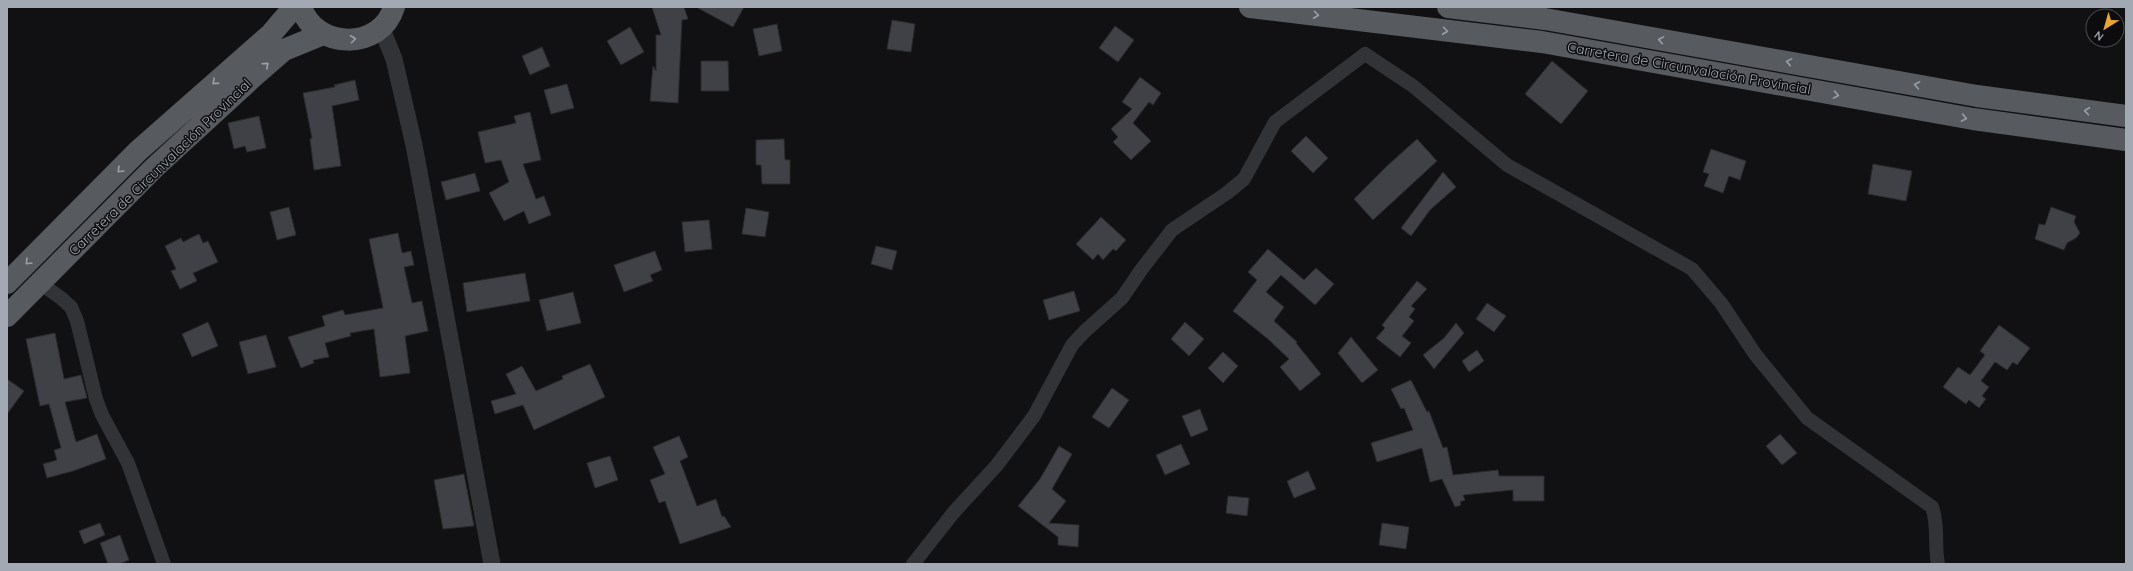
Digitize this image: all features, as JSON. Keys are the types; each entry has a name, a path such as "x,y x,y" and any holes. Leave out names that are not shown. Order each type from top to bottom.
{"highway":[{"name":"Carretera de Circunvalación Provincial","path":"7,283 138,151 271,34 294,7"},
{"path":"301,7 308,20 323,34 333,38 353,40 368,36 381,27 394,7"},
{"name":"Carretera de Circunvalación Provincial","path":"1250,7 1542,42 1973,119 2126,140"},
{"name":"Carretera de Circunvalación Provincial","path":"1448,7 1545,19 1977,96 2126,116"},
{"name":"Carretera de Circunvalación Provincial","path":"7,316 154,168 284,50 323,34"}],"street":[{"path":"381,27 394,59 412,138 492,564"},
{"path":"913,564 954,512 997,465 1034,416 1072,345 1084,332 1122,298 1140,270 1172,230 1227,193 1244,179 1274,122 1365,54 1413,86 1507,165 1630,232 1692,269 1721,303 1754,354 1807,418 1932,507 1937,520 1935,547 1938,564"},
{"path":"40,283 71,307 77,321 96,399 102,416 128,463 164,564"}],"building":[{"path":"652,7 684,7 688,19 682,20 678,103 650,101 653,66 656,71 656,35 661,35"},
{"path":"696,7 744,7 733,27"},
{"path":"892,20 915,24 911,52 887,49"},
{"path":"777,24 782,51 759,56 753,29"},
{"path":"1115,26 1134,40 1118,62 1099,48"},
{"path":"630,27 644,52 621,65 607,41"},
{"path":"542,47 550,66 530,75 522,56"},
{"path":"701,61 728,61 729,91 701,91"},
{"path":"1552,61 1588,91 1561,124 1525,94"},
{"path":"1140,77 1161,93 1153,105 1149,102 1133,123 1151,141 1131,160 1113,142 1118,137 1111,129 1132,109 1122,102"},
{"path":"355,80 359,100 332,106 341,166 314,170 310,139 312,138 303,93 335,87 334,85"},
{"path":"567,84 574,108 551,114 544,90"},
{"path":"530,112 541,160 523,164 536,199 544,196 551,215 529,224 524,211 504,221 489,193 509,182 501,160 485,163 478,132 516,123 514,116"},
{"path":"259,116 266,148 247,152 245,146 234,149 228,123"},
{"path":"1306,136 1328,158 1313,173 1291,151"},
{"path":"784,139 785,160 790,160 790,184 762,184 761,165 756,165 756,140"},
{"path":"1417,139 1437,161 1373,220 1354,199"},
{"path":"1711,149 1746,161 1740,180 1729,176 1723,193 1704,186 1709,174 1703,172"},
{"path":"1873,164 1912,171 1906,201 1868,194"},
{"path":"1443,172 1456,187 1430,210 1411,236 1401,228"},
{"path":"475,173 480,191 446,200 441,182"},
{"path":"289,207 296,235 277,240 270,212"},
{"path":"2051,207 2076,216 2074,222 2080,233 2076,238 2067,243 2064,250 2035,239 2039,224 2045,225"},
{"path":"746,208 769,212 765,237 742,234"},
{"path":"1101,217 1126,240 1116,251 1113,249 1103,260 1098,254 1093,260 1076,244"},
{"path":"709,220 712,249 685,252 682,222"},
{"path":"398,233 402,253 411,251 414,265 404,267 412,303 422,301 428,331 405,336 410,373 380,377 374,329 350,333 351,336 325,343 329,357 313,360 314,363 301,368 288,337 325,326 322,316 343,310 345,315 383,308 369,239"},
{"path":"199,234 203,243 208,241 218,262 193,273 197,281 180,289 171,271 176,269 165,246 181,238 183,242"},
{"path":"876,246 897,251 892,270 871,264"},
{"path":"1268,249 1304,280 1316,268 1334,284 1315,305 1281,275 1266,292 1284,307 1274,321 1297,342 1296,343 1321,374 1300,391 1280,367 1289,359 1268,339 1233,311 1257,280 1248,272"},
{"path":"655,251 662,270 650,275 653,281 624,292 614,265"},
{"path":"525,273 530,301 467,312 463,283"},
{"path":"1417,281 1427,289 1411,306 1415,309 1409,317 1414,321 1402,336 1411,343 1400,357 1376,338 1385,328 1382,325"},
{"path":"1074,291 1080,311 1049,320 1043,300"},
{"path":"573,292 581,323 547,331 539,300"},
{"path":"1487,303 1506,316 1494,332 1476,319"},
{"path":"208,322 218,346 192,357 182,334"},
{"path":"1185,322 1204,339 1189,356 1171,339"},
{"path":"1456,323 1464,333 1434,369 1423,355 1444,338"},
{"path":"1999,325 2030,348 2017,365 2013,362 2007,370 1995,362 1981,381 1989,387 1982,396 1986,399 1979,408 1969,400 1966,404 1943,387 1958,367 1970,375 1985,355 1980,351"},
{"path":"55,333 64,379 81,375 87,398 65,402 76,442 97,434 106,459 73,471 47,478 43,464 57,460 54,450 61,448 49,404 40,406 26,339"},
{"path":"266,335 276,367 248,374 239,342"},
{"path":"1351,337 1378,370 1362,383 1338,353"},
{"path":"1477,350 1484,361 1469,372 1462,361"},
{"path":"1223,352 1238,366 1223,383 1208,368"},
{"path":"590,364 605,397 534,430 523,405 495,414 491,401 516,394 506,374 522,366 536,391 563,379 562,376"},
{"path":"7,379 24,391 7,414"},
{"path":"1411,380 1427,412 1429,411 1443,448 1447,447 1453,475 1498,470 1499,476 1544,476 1544,501 1513,501 1513,490 1463,495 1465,500 1460,502 1461,505 1455,507 1442,479 1430,482 1422,448 1377,462 1371,443 1413,430 1404,408 1401,409 1391,389"},
{"path":"1112,388 1129,400 1109,428 1092,417"},
{"path":"1200,409 1208,430 1191,437 1182,416"},
{"path":"1780,434 1797,453 1782,465 1766,446"},
{"path":"679,436 688,457 680,461 697,506 716,499 722,517 724,516 731,527 680,544 665,501 659,503 650,480 665,474 653,447"},
{"path":"1181,444 1190,464 1165,475 1156,455"},
{"path":"1059,446 1072,454 1052,489 1066,501 1049,523 1079,525 1078,547 1058,545 1058,537 1018,506 1040,479"},
{"path":"610,456 618,480 595,488 587,463"},
{"path":"1308,471 1316,489 1294,498 1287,481"},
{"path":"464,474 474,526 443,529 434,480"},
{"path":"1228,496 1249,498 1247,516 1226,513"},
{"path":"100,523 105,535 84,544 79,531"},
{"path":"1382,523 1409,527 1406,549 1379,545"},
{"path":"120,535 129,560 119,564 108,564 100,543"}]}
